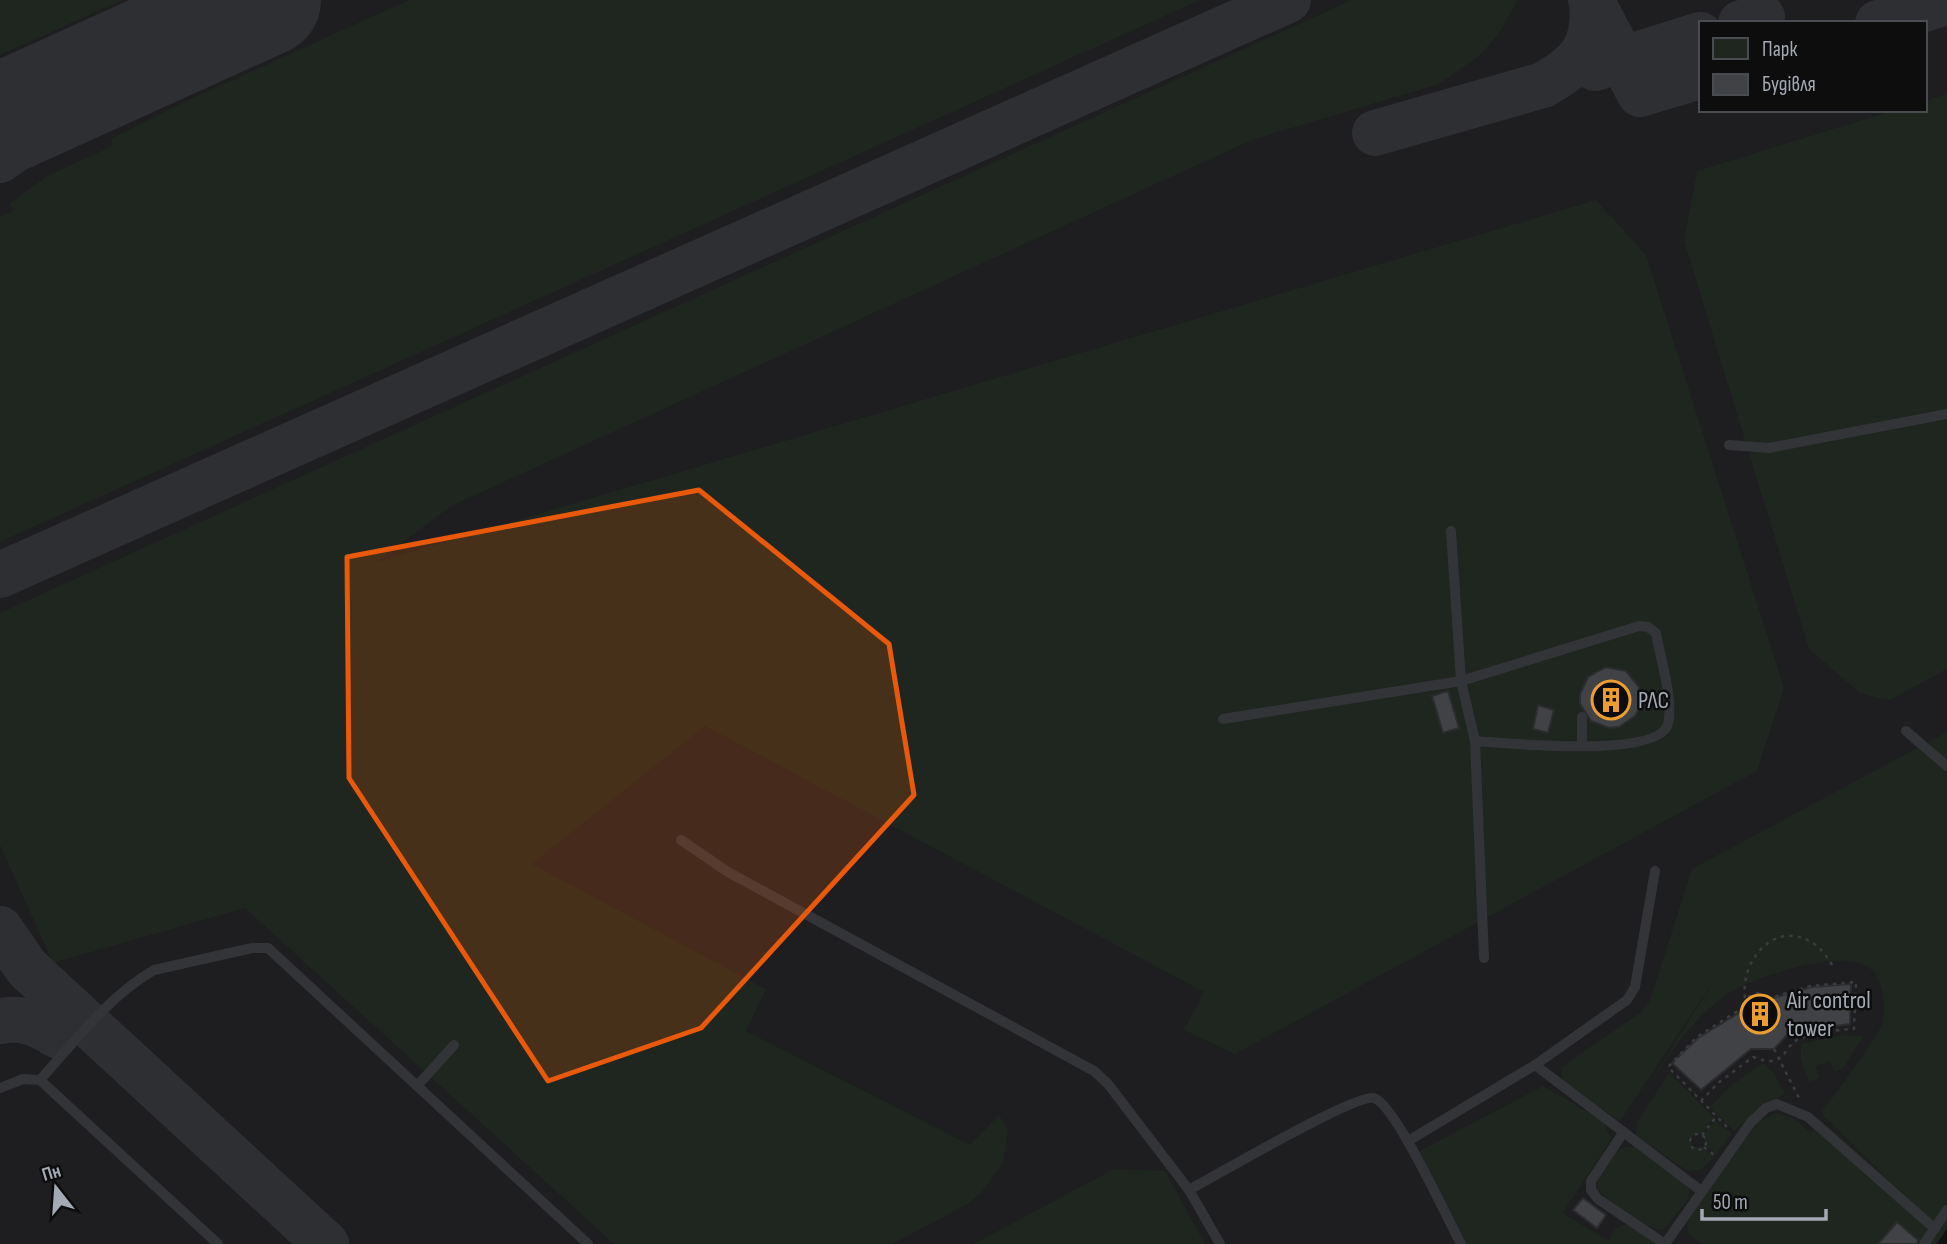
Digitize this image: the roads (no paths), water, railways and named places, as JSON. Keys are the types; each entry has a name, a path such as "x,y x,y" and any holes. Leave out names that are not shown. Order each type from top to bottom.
{"lane":[{"path":"1728,445 1769,448 1947,414"},
{"path":"1451,531 1461,681 1475,741 1484,958"},
{"path":"1223,719 1461,681 1639,626 1648,627 1656,633 1670,712 1667,727 1647,741 1582,746 1475,741"},
{"path":"1582,717 1582,746"},
{"path":"1906,731 1947,766"},
{"path":"681,840 728,873 847,934 1094,1071 1108,1084 1189,1190 1220,1244"},
{"path":"1408,1141 1535,1065 1627,1000 1635,987 1655,870"},
{"path":"40,1080 90,1025 140,978 154,970 252,948 268,948 588,1244"},
{"path":"418,1085 454,1045"},
{"path":"1535,1065 1700,1190"},
{"path":"0,1088 23,1079 40,1080 218,1244"},
{"path":"1189,1190 1363,1098 1373,1098 1382,1102 1408,1141 1461,1244"},
{"path":"1623,1133 1591,1181 1591,1190 1598,1199 1665,1244 1700,1190 1739,1138 1758,1115 1777,1104 1808,1117 1934,1229"},
{"path":"1924,1244 1947,1210"}],"place":[{"name":"РЛС","path":"1611,700"},
{"name":"Air control tower","path":"1760,1014"}]}
